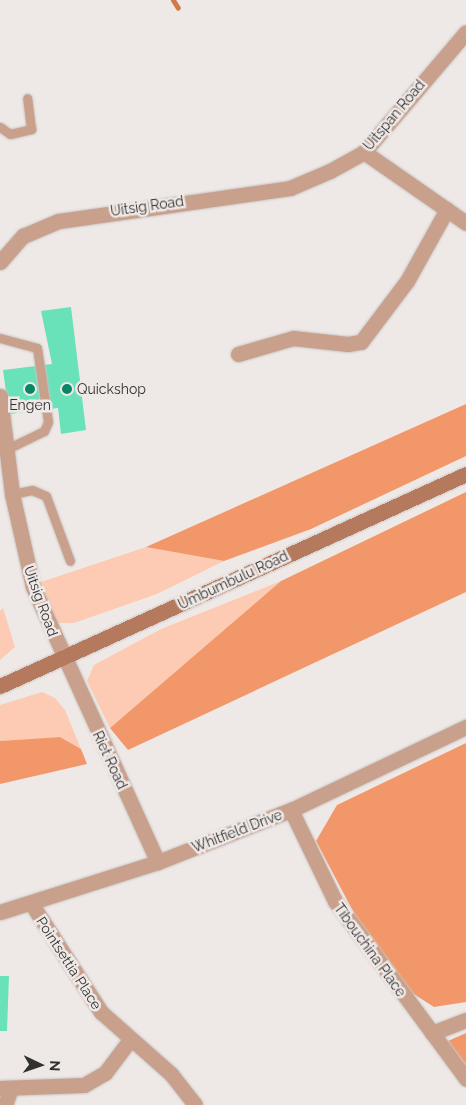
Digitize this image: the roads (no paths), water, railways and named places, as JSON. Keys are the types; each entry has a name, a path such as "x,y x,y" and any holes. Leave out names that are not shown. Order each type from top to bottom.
{"main road":[{"name":"Umbumbulu Road","path":"0,686 466,474"}],"street":[{"name":"Uitspan Road","path":"309,181 364,152 466,32"},
{"path":"364,152 466,223"},
{"name":"Uitsig Road","path":"0,262 23,236 59,221 290,188 309,181"},
{"path":"238,354 293,338 348,344 361,342 407,281 447,209"},
{"name":"Uitsig Road","path":"0,396 12,494 33,587 62,657"},
{"name":"Riet Road","path":"62,657 158,862"},
{"name":"Whitfield Drive","path":"0,912 158,862 291,810 466,727"},
{"name":"Tibouchina Place","path":"291,810 335,901 466,1080"},
{"name":"Pointsettia Place","path":"31,903 78,981 129,1041 171,1074 195,1105"},
{"path":"432,1033 466,1020"},
{"path":"5,1105 5,1088 96,1081 129,1041"}],"lane":[{"path":"0,127 10,134 31,129 27,98"},
{"path":"0,338 37,348 48,422 44,431 7,449"},
{"path":"12,494 32,490 46,496 70,562"}],"waterway":[{"path":"173,0 178,8"}],"place":[{"name":"Engen","path":"30,389"},
{"name":"Quickshop","path":"67,389"}]}
